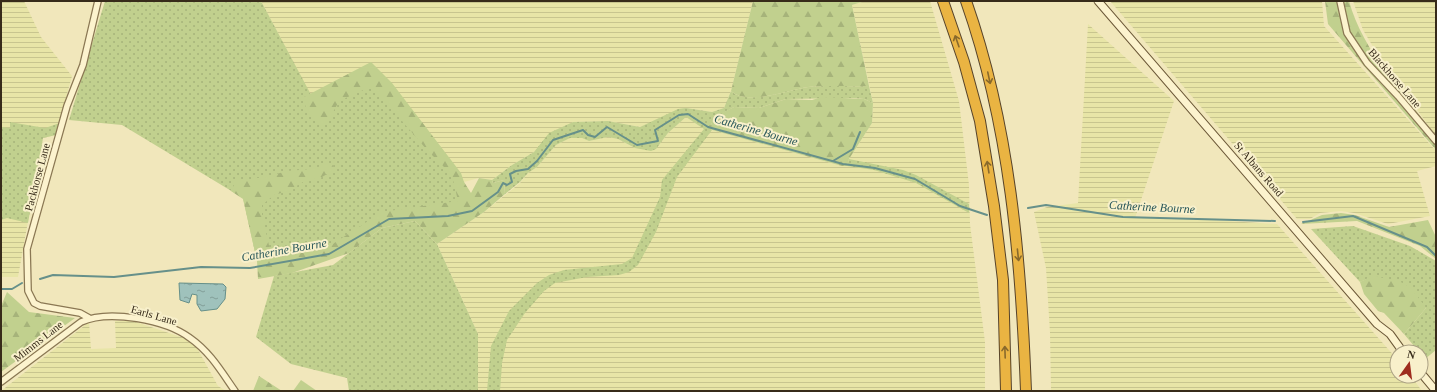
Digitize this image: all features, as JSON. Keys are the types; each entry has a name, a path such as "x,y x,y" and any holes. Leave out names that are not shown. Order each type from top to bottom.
{"highway":[{"path":"943,1 964,62 980,121 994,206 1002,280 1006,391"},
{"path":"966,1 987,68 1001,135 1014,216 1023,328 1026,391"}],"main road":[{"name":"St Albans Road","path":"1098,1 1377,324 1390,334 1397,344"},
{"path":"1429,383 1436,391"}],"street":[{"name":"Packhorse Lane","path":"89,318 80,313 40,306 31,299 28,291 27,249 67,106 83,66 98,1"},
{"name":"Blackhorse Lane","path":"1340,1 1347,33 1367,63 1398,96 1436,141"},
{"name":"Earls Lane","path":"89,318 95,316 126,317 168,328 189,337 218,365 235,391"},
{"name":"Mimms Lane","path":"1,382 72,327 89,318"}],"shaded area":[{"path":"1,1 24,1 41,37 72,76 56,135 43,138 18,277 1,277"},
{"path":"261,1 753,1 731,91 724,108 712,112 686,108 640,127 608,121 573,122 534,152 512,165 492,180 479,178 464,182 316,105"},
{"path":"865,1 930,1 959,101 969,185 970,224 985,342 985,391 478,391 478,334 437,244 484,212 520,183 528,173 537,167 556,145 570,138 582,138 589,141 608,137 618,139 635,148 658,146 668,133 686,117 704,128 842,166 849,159 872,123 873,103 852,5"},
{"path":"1110,1 1322,1 1324,26 1436,151 1436,166 1417,171 1430,216 1388,224 1354,213 1341,211 1320,213 1310,219 1297,219"},
{"path":"1353,1 1436,1 1436,136 1381,60 1363,30"},
{"path":"1088,24 1174,101 1135,218 1180,218 1277,224 1389,350 1389,384 1417,384 1422,391 1051,391 1050,333 1046,268 1034,212 1047,207 1078,203"},
{"path":"115,321 133,321 184,338 197,348 218,386 226,391 1,391 89,322 91,349 116,348"}],"green space":[{"path":"105,1 261,1 316,104 372,72 464,182 469,201 387,215 325,249 257,261 243,198 122,125 69,120"},
{"path":"753,1 865,1 852,5 869,86 808,87 780,94 757,97 738,95 731,91"},
{"path":"1325,1 1349,1 1355,20 1364,38 1386,72 1436,136 1433,140 1436,144 1436,150 1328,24"},
{"path":"371,62 392,83 461,173 464,182 471,193 479,178 492,180 493,183 504,180 505,194 484,212 437,244 415,221 382,228 349,253 292,273 258,279 257,261 243,199 231,191 236,181 266,177 287,171 312,169 327,164 333,165 332,171 322,177 303,182 288,191 274,195 262,205 262,216 272,258 325,249 382,212 458,201 452,175 427,150 372,86 339,101 331,116 322,125 306,109 304,97"},
{"path":"869,86 873,103 864,99 853,98 786,99 759,108 734,107 714,118 711,125 712,130 677,177 656,232 638,265 629,272 619,275 587,277 555,283 544,291 525,313 507,340 502,363 500,391 487,391 491,346 509,311 537,283 549,275 564,270 622,264 632,258 660,197 662,180 704,129 686,117 668,133 656,149 651,151 635,148 618,139 608,137 589,141 582,138 570,138 556,145 537,167 528,173 520,182 505,194 504,180 493,183 492,180 512,165 534,152 549,133 573,122 608,121 640,127 678,109 686,108 712,112 724,108 731,91 738,95 757,97 808,87"},
{"path":"822,97 864,99 873,103 872,123 849,159 847,166 842,166 712,130 711,125 714,117 734,107 759,108 786,99 812,100"},
{"path":"10,122 45,128 60,123 56,135 43,138 28,223 7,218 1,220 1,127 10,128"},
{"path":"849,159 903,170 916,175 969,204 969,213 916,183 874,170 847,166"},
{"path":"1341,213 1355,215 1389,227 1428,220 1436,237 1436,259 1420,246 1357,221 1301,224 1322,215"},
{"path":"415,221 437,244 478,334 478,391 349,391 347,378 291,364 256,337 274,276 333,265 382,228"},
{"path":"1353,226 1410,246 1436,261 1436,350 1429,356 1429,344 1412,344 1404,334 1426,308 1372,277 1360,282 1311,229"},
{"path":"1372,276 1399,281 1414,292 1426,308 1404,334 1384,313 1378,311 1364,294 1360,282"},
{"path":"7,292 29,312 75,318 1,372 1,306"},
{"path":"259,376 282,391 253,391"},
{"path":"301,380 317,391 293,391"}],"water":[{"path":"179,283 223,284 226,287 225,299 217,309 201,311 197,304 197,295 192,294 189,303 180,300"}],"waterway":[{"name":"Catherine Bourne","path":"40,279 53,275 114,277 201,267 250,268 329,254 389,219 448,216 472,211 498,192 503,183 507,185 512,182 510,174 516,171 528,169 537,161 553,140 583,130 588,135 595,137 607,127 637,145 658,141 655,130 679,115 688,114 708,127 843,164 875,168 915,179 960,206 987,215"},
{"path":"833,161 853,149 860,132"},
{"name":"Catherine Bourne","path":"1028,208 1046,205 1123,217 1275,221"},
{"name":"Catherine Bourne","path":"1303,222 1353,216 1427,247 1436,256"},
{"path":"1,289 12,289 22,283"}]}
